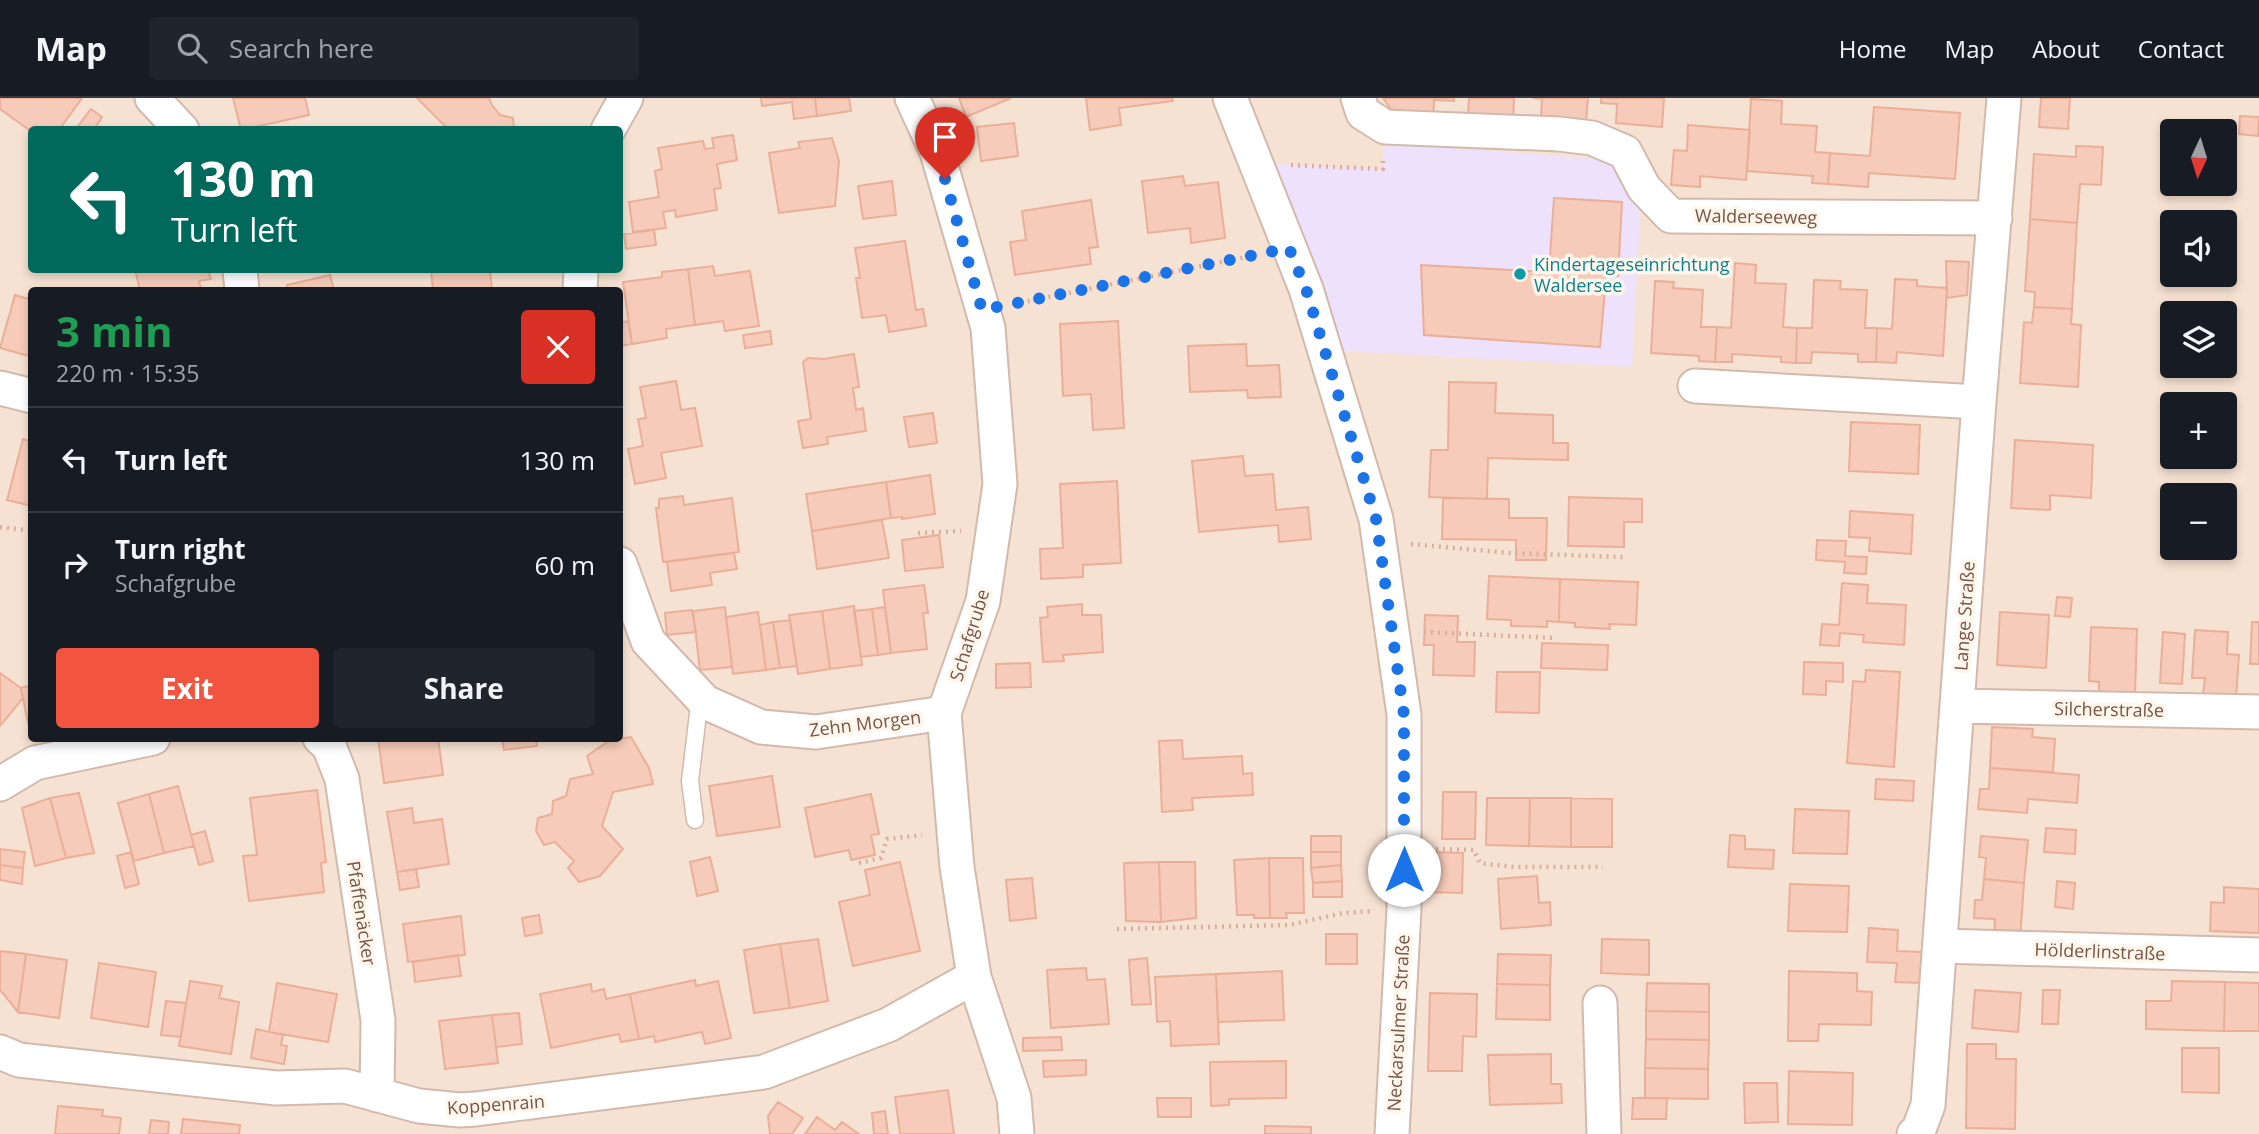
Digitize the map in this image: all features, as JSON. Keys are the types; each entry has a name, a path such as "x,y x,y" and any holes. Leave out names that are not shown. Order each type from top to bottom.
{"street":[{"path":"152,98 178,126"},
{"path":"610,126 626,98"},
{"name":"Schafgrube","path":"912,98 937,152 988,328 1000,484 983,601 944,713 957,867 974,977 1014,1098 1017,1134"},
{"name":"Neckarsulmer Straße","path":"1230,98 1306,289 1376,519 1404,715 1404,909 1392,1134"},
{"path":"1358,98 1363,113 1385,127"},
{"name":"Lange Straße","path":"1918,1133 1928,1105 2004,98"},
{"name":"Walderseeweg","path":"1385,127 1559,134 1592,138 1625,152 1644,188 1671,216 1994,218"},
{"path":"1695,386 1979,402"},
{"path":"0,388 28,395"},
{"name":"Zehn Morgen","path":"623,572 648,641 705,702 761,727 816,732 944,713"},
{"name":"Silcherstraße","path":"1958,706 2259,712"},
{"path":"0,784 35,763 134,742"},
{"name":"Pfaffenäcker","path":"324,742 329,746 342,779 378,1020 377,1095"},
{"name":"Hölderlinstraße","path":"1941,946 2259,955"},
{"name":"Koppenrain","path":"0,1052 32,1062 276,1088 345,1086 377,1095 423,1120 476,1109 764,1072 888,1025 974,977"},
{"path":"1600,1003 1604,1134"}],"lane":[{"path":"695,820 690,781 700,697"}],"path":[{"path":"1255,163 1383,169 1385,127"},
{"path":"982,310 1289,248"},
{"path":"0,527 28,530"},
{"path":"1379,541 1510,553 1624,557"},
{"path":"1392,631 1556,638"},
{"path":"859,863 881,858 887,839 954,832"},
{"path":"1404,851 1474,850 1480,863 1514,867 1603,867"},
{"path":"1117,929 1289,925 1343,912 1404,909"}],"shaded area":[{"path":"0,98 2259,98 2259,1134 0,1134"},
{"path":"1384,143 1628,161 1642,185 1632,367 1323,350 1255,163 1382,169"}],"building":[{"path":"0,98 82,98 62,126 28,126 28,129 0,109"},
{"path":"233,98 305,98 309,115 259,126 240,126"},
{"path":"417,98 489,98 500,115 513,118 514,126 445,126"},
{"path":"761,98 815,98 817,116 794,119 792,102 762,106"},
{"path":"815,98 849,98 851,111 817,116"},
{"path":"959,98 1011,98 966,117"},
{"path":"1086,98 1172,98 1173,101 1119,108 1121,125 1090,130"},
{"path":"1383,98 1454,98 1454,101 1434,100 1433,124 1399,121"},
{"path":"1469,98 1514,98 1513,119 1468,117"},
{"path":"1533,98 1588,98 1586,121 1541,118 1542,99"},
{"path":"1601,98 1664,98 1662,127 1616,123 1617,104 1601,103"},
{"path":"2041,98 2070,98 2068,129 2039,127"},
{"path":"1751,99 1782,101 1781,124 1817,126 1815,152 1830,153 1828,184 1812,183 1813,176 1747,171"},
{"path":"1874,107 1960,113 1955,179 1869,173 1868,187 1828,184 1830,153 1870,156"},
{"path":"91,109 102,117 96,126 78,126"},
{"path":"2240,116 2259,117 2258,136 2239,134"},
{"path":"1014,123 1018,156 981,161 977,127"},
{"path":"1688,125 1750,130 1746,180 1700,176 1700,187 1671,185 1674,150 1687,151"},
{"path":"733,135 737,160 717,164 721,188 714,189 717,210 676,217 675,210 663,212 666,228 633,232 629,202 659,197 655,171 662,169 658,148 703,141 705,149 714,148 712,138"},
{"path":"832,138 839,161 835,206 779,213 769,153 800,148 798,142"},
{"path":"2076,146 2103,147 2101,185 2080,184 2077,223 2030,219 2034,154 2076,157"},
{"path":"1183,176 1185,186 1218,182 1225,238 1191,243 1190,228 1148,233 1142,181"},
{"path":"892,181 896,215 863,219 858,186"},
{"name":"Kindertageseinrichtung Waldersee","path":"1554,198 1622,202 1618,276 1606,278 1600,347 1424,335 1421,265 1549,272"},
{"path":"1091,200 1098,247 1089,248 1091,264 1015,275 1010,242 1026,240 1022,211"},
{"path":"2030,219 2077,223 2072,309 2034,307 2035,292 2025,291"},
{"path":"654,230 656,245 626,249 624,234"},
{"path":"905,241 916,310 923,309 926,326 889,332 886,315 862,318 855,248"},
{"path":"1946,261 1969,262 1967,295 1947,298"},
{"path":"1735,263 1756,265 1755,283 1786,284 1783,327 1797,328 1796,363 1781,362 1781,357 1732,354 1732,362 1715,362 1717,327 1731,328"},
{"path":"713,266 715,276 750,271 759,326 725,331 723,321 695,325 688,269"},
{"path":"688,269 695,325 666,329 667,338 632,344 623,282 662,277 662,272"},
{"path":"136,273 209,273 211,279 199,281 200,287 139,287"},
{"path":"431,273 490,273 492,287 433,287"},
{"path":"330,275 333,287 287,287"},
{"path":"1895,279 1917,280 1917,286 1947,288 1943,356 1897,352 1896,363 1876,362 1877,328 1892,329"},
{"path":"1814,280 1841,281 1840,289 1867,290 1865,328 1877,328 1876,362 1858,362 1858,354 1812,352 1811,363 1796,363 1797,328 1812,328"},
{"path":"1655,281 1674,282 1673,288 1703,290 1701,327 1717,327 1715,362 1699,361 1699,356 1651,353"},
{"path":"15,295 28,299 28,356 0,348"},
{"path":"2034,307 2072,309 2071,324 2081,325 2078,387 2020,383 2024,322 2032,323"},
{"path":"628,321 632,344 623,346 623,322"},
{"path":"1118,321 1124,428 1093,430 1091,394 1063,396 1060,324"},
{"path":"770,331 772,344 745,348 743,335"},
{"path":"1246,344 1247,366 1279,365 1281,397 1248,398 1247,390 1190,392 1188,346"},
{"path":"854,354 859,387 853,388 856,410 863,408 866,431 827,437 828,444 803,448 798,421 811,419 803,362 808,358 824,359"},
{"path":"676,381 681,410 695,408 702,446 661,453 666,478 635,484 628,449 643,446 638,419 646,418 640,387"},
{"path":"1449,382 1496,383 1495,413 1553,415 1553,443 1568,443 1568,460 1488,458 1487,499 1429,497 1431,450 1448,450"},
{"path":"933,413 937,443 909,447 904,417"},
{"path":"1851,422 1920,425 1918,474 1849,471"},
{"path":"23,439 28,441 28,505 7,500"},
{"path":"2015,440 2093,445 2091,498 2050,495 2050,510 2011,508"},
{"path":"1243,456 1245,476 1273,474 1276,510 1308,507 1311,539 1279,542 1278,525 1199,532 1192,461"},
{"path":"930,475 935,514 891,518 886,482"},
{"path":"1117,481 1121,563 1083,565 1083,577 1041,579 1040,549 1063,548 1060,484"},
{"path":"886,482 891,518 812,531 806,494"},
{"path":"683,496 684,505 732,498 739,552 663,562 656,508 659,508 659,499"},
{"path":"1569,497 1642,499 1642,522 1624,522 1624,547 1568,546"},
{"path":"1443,498 1509,499 1509,518 1547,518 1546,560 1516,560 1516,540 1442,539"},
{"path":"1850,511 1913,515 1911,554 1869,551 1870,538 1849,537"},
{"path":"882,520 889,558 817,569 812,531"},
{"path":"939,535 943,567 905,571 902,540"},
{"path":"1817,540 1846,541 1845,556 1867,557 1866,574 1844,573 1845,562 1816,560"},
{"path":"734,553 737,569 710,573 712,585 671,591 667,562"},
{"path":"1489,576 1560,579 1559,622 1547,621 1547,627 1511,626 1511,620 1487,619"},
{"path":"1560,579 1638,582 1636,625 1609,624 1610,629 1575,627 1575,623 1559,622"},
{"path":"1842,583 1868,585 1867,603 1906,605 1904,645 1863,642 1864,635 1840,633 1839,646 1820,645 1822,624 1839,625"},
{"path":"924,585 928,613 923,613 927,649 891,653 883,590"},
{"path":"2057,597 2072,598 2070,617 2055,616"},
{"path":"1082,604 1082,615 1101,615 1103,652 1063,655 1064,661 1043,662 1040,618 1048,617 1047,607"},
{"path":"854,606 862,665 830,669 822,611"},
{"path":"725,607 732,667 700,670 693,611"},
{"path":"885,607 891,653 878,655 872,609"},
{"path":"872,609 878,655 861,657 854,611"},
{"path":"692,610 696,632 667,635 665,613"},
{"path":"822,611 830,669 798,674 789,615"},
{"path":"758,612 766,670 733,674 726,617"},
{"path":"2000,612 2049,615 2046,668 1997,665"},
{"path":"1425,615 1458,616 1457,642 1475,642 1474,676 1433,675 1434,645 1424,645"},
{"path":"790,620 797,666 780,668 773,622"},
{"path":"773,622 780,668 766,670 760,625"},
{"path":"2252,622 2259,622 2259,664 2250,664"},
{"path":"2091,627 2137,629 2135,694 2099,692 2099,682 2089,681"},
{"path":"2195,630 2228,632 2227,654 2239,655 2236,697 2203,694 2205,678 2192,678"},
{"path":"2163,632 2185,634 2182,684 2160,683"},
{"path":"1542,643 1608,645 1607,670 1541,668"},
{"path":"1804,662 1843,663 1843,682 1826,681 1826,695 1803,694"},
{"path":"1030,663 1031,687 996,688 996,664"},
{"path":"1866,670 1900,672 1894,767 1847,763 1853,681 1865,682"},
{"path":"1497,672 1540,672 1539,713 1496,712"},
{"path":"0,673 21,688 23,698 0,726"},
{"path":"28,686 28,723 21,688"},
{"path":"1992,727 2033,729 2032,737 2055,739 2053,772 1990,768"},
{"path":"631,737 649,768 653,784 613,792 602,826 623,849 600,876 579,882 568,868 574,861 555,842 544,845 536,831 538,818 552,814 553,801 566,796 570,779 593,774 587,756 607,742 623,742 623,738"},
{"path":"1182,740 1183,759 1242,756 1243,774 1252,773 1253,795 1192,798 1193,810 1162,812 1159,741"},
{"path":"379,742 439,742 443,775 384,783"},
{"path":"503,742 536,742 537,746 504,750"},
{"path":"1990,768 2079,775 2077,803 2028,799 2027,813 1978,809 1980,789 1989,789"},
{"path":"772,776 780,827 717,836 709,786"},
{"path":"1876,779 1914,781 1913,801 1875,799"},
{"path":"178,786 194,846 164,853 149,794"},
{"path":"317,790 326,862 321,863 324,892 249,901 243,856 257,855 250,798"},
{"path":"1443,792 1476,792 1475,839 1442,839"},
{"path":"79,793 94,853 66,858 50,798"},
{"path":"149,794 164,853 134,861 118,803"},
{"path":"871,794 879,834 871,835 875,855 851,860 849,850 815,857 805,808"},
{"path":"50,798 66,858 35,866 22,808"},
{"path":"1487,798 1530,798 1529,846 1486,845"},
{"path":"1530,798 1571,798 1571,847 1529,846"},
{"path":"1571,798 1612,799 1612,847 1571,847"},
{"path":"412,808 414,823 442,819 449,864 397,872 387,812"},
{"path":"1795,809 1849,811 1847,854 1793,853"},
{"path":"2046,828 2076,830 2075,854 2044,852"},
{"path":"205,831 213,861 199,865 191,835"},
{"path":"1730,835 1745,836 1745,849 1774,850 1773,869 1728,867"},
{"path":"1311,836 1341,836 1341,852 1311,852"},
{"path":"1981,836 2028,840 2024,883 1984,879 1986,858 1979,857"},
{"path":"0,849 25,852 23,868 0,865"},
{"path":"131,852 139,884 125,888 117,856"},
{"path":"1311,852 1341,852 1341,865 1311,868"},
{"path":"1429,852 1463,853 1462,893 1429,892"},
{"path":"710,857 718,891 697,896 690,862"},
{"path":"1269,858 1270,918 1237,915 1234,860"},
{"path":"1269,858 1303,858 1304,913 1286,913 1287,918 1270,918"},
{"path":"900,862 920,951 853,966 839,902 870,895 865,870"},
{"path":"1159,862 1161,922 1126,921 1124,863"},
{"path":"1159,862 1195,862 1196,918 1161,922"},
{"path":"0,865 23,868 22,884 0,880"},
{"path":"1341,865 1342,881 1313,883 1311,868"},
{"path":"416,869 419,887 400,890 397,872"},
{"path":"1537,876 1539,903 1550,902 1551,925 1501,929 1498,879"},
{"path":"1032,878 1036,918 1010,921 1006,880"},
{"path":"1984,879 2024,883 2020,939 1994,937 1995,919 1974,918 1975,900 1982,900"},
{"path":"1342,881 1342,897 1313,897 1313,883"},
{"path":"2057,881 2075,883 2073,909 2055,907"},
{"path":"1790,884 1849,886 1847,932 1788,931"},
{"path":"2224,887 2259,889 2259,933 2210,931 2211,902 2224,903"},
{"path":"539,915 542,933 525,936 522,918"},
{"path":"461,916 465,955 408,962 403,924"},
{"path":"1869,928 1898,930 1897,951 1922,952 1921,983 1895,982 1897,963 1867,962"},
{"path":"1326,934 1357,934 1357,964 1326,964"},
{"path":"818,939 828,1001 790,1008 780,944"},
{"path":"1602,939 1649,940 1649,975 1601,973"},
{"path":"780,944 790,1008 754,1013 744,950"},
{"path":"0,951 26,954 18,1012 0,990"},
{"path":"26,954 67,960 59,1018 18,1012"},
{"path":"1498,954 1551,955 1550,985 1497,984"},
{"path":"458,955 461,976 415,982 413,962"},
{"path":"1147,958 1151,1004 1132,1005 1129,960"},
{"path":"99,963 156,972 148,1027 91,1018"},
{"path":"1086,968 1087,980 1105,979 1109,1024 1051,1028 1047,970"},
{"path":"1282,971 1284,1020 1218,1022 1216,974"},
{"path":"1789,971 1857,973 1857,991 1872,992 1871,1025 1819,1024 1818,1041 1788,1041"},
{"path":"1216,974 1219,1044 1171,1046 1170,1021 1157,1022 1155,977"},
{"path":"695,980 696,986 718,981 731,1038 705,1044 702,1032 655,1042 654,1036 639,1039 630,994"},
{"path":"190,981 222,986 219,998 239,1002 231,1054 179,1046"},
{"path":"2172,981 2225,982 2224,1031 2146,1029 2146,1001 2171,1001"},
{"path":"2225,982 2259,983 2259,1031 2224,1031"},
{"path":"277,983 337,994 328,1042 269,1032"},
{"path":"1647,983 1709,984 1709,1012 1646,1011"},
{"path":"591,984 592,992 604,989 606,999 630,994 639,1039 621,1042 619,1034 551,1048 540,994"},
{"path":"1497,984 1550,985 1550,1020 1496,1019"},
{"path":"1975,990 2021,993 2018,1032 1972,1028"},
{"path":"2043,990 2060,990 2058,1024 2042,1024"},
{"path":"1430,993 1477,994 1476,1037 1463,1036 1462,1071 1428,1071"},
{"path":"166,1001 186,1003 181,1037 161,1035"},
{"path":"1646,1011 1709,1012 1709,1040 1646,1039"},
{"path":"519,1013 522,1044 496,1047 492,1015"},
{"path":"492,1015 498,1063 445,1069 439,1021"},
{"path":"256,1029 283,1035 281,1045 287,1046 284,1064 251,1058"},
{"path":"1061,1037 1062,1050 1023,1051 1023,1038"},
{"path":"1646,1039 1709,1040 1708,1069 1645,1068"},
{"path":"1967,1044 1996,1044 1996,1059 2016,1059 2015,1129 1966,1128"},
{"path":"2182,1048 2219,1048 2219,1093 2182,1092"},
{"path":"1551,1054 1551,1084 1561,1084 1562,1103 1490,1105 1488,1055"},
{"path":"1086,1060 1086,1075 1044,1077 1043,1061"},
{"path":"1286,1061 1286,1098 1229,1099 1229,1105 1211,1106 1210,1062"},
{"path":"1645,1068 1708,1069 1708,1099 1645,1098"},
{"path":"1789,1071 1853,1073 1852,1125 1788,1124"},
{"path":"1744,1083 1777,1083 1778,1122 1745,1123"},
{"path":"948,1090 954,1134 900,1134 895,1097"},
{"path":"1157,1098 1191,1098 1191,1117 1158,1117"},
{"path":"1633,1098 1667,1098 1666,1119 1632,1119"},
{"path":"778,1102 803,1118 792,1134 770,1134 768,1116"},
{"path":"58,1106 103,1110 102,1116 121,1118 119,1134 55,1134"},
{"path":"885,1111 888,1134 874,1134 872,1113"},
{"path":"817,1117 835,1130 842,1122 859,1134 805,1134"},
{"path":"183,1119 240,1125 239,1134 181,1134"},
{"path":"151,1120 169,1122 168,1134 149,1134"},
{"path":"1265,1126 1311,1127 1311,1134 1265,1134"}],"place":[{"name":"Kindertageseinrichtung Waldersee","path":"1520,274"}],"route":[{"path":"945,179 982,310 1289,248 1306,289 1376,519 1404,715 1404,870"}]}
